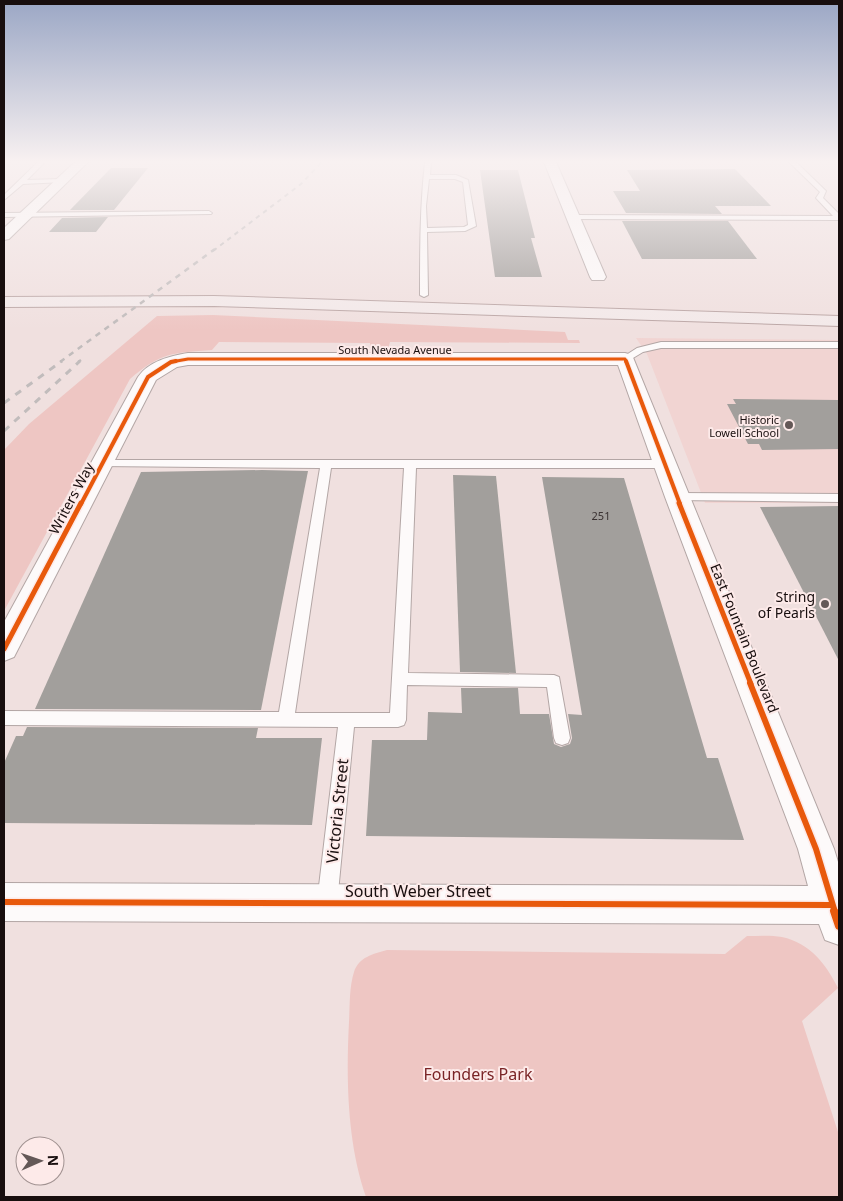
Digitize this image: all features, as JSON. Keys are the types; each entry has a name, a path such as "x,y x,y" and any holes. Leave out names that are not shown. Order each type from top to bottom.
{"main road":[{"path":"4,287 160,286 624,301 771,303"},
{"path":"4,302 214,301 839,321"}],"street":[{"path":"4,236 23,218"},
{"path":"573,218 598,277"},
{"name":"South Nevada Avenue","path":"165,364 188,359 625,359"},
{"name":"East Fountain Boulevard","path":"625,359 677,497 828,849 836,916"},
{"name":"Writers Way","path":"4,649 148,377 165,364"},
{"name":"South Weber Street","path":"4,902 327,903 836,916"}],"lane":[{"path":"423,218 424,295"},
{"path":"423,230 465,229 472,226 471,218"},
{"path":"625,359 640,350 661,345 839,346"},
{"path":"102,464 665,464"},
{"path":"286,719 326,464"},
{"path":"4,718 398,720 410,464"},
{"path":"677,497 839,498"},
{"path":"400,678 554,681 562,738"},
{"name":"Victoria Street","path":"327,903 347,719"}],"shaded area":[{"path":"636,338 839,340 839,503 705,503 647,354"}],"green space":[{"path":"213,315 565,332 568,340 579,340 580,343 390,342 388,349 371,350 370,343 219,342 212,350 177,353 159,359 130,379 4,611 4,450 29,424 157,316"},
{"name":"Founders Park","path":"747,936 782,937 801,944 809,949 822,963 838,988 802,1021 839,1135 839,1197 366,1197 351,1133 348,1088 351,984 356,967 363,960 387,950 725,954"}],"building":[{"path":"62,218 107,218 96,232 49,232"},
{"path":"487,218 530,218 535,238 531,238 542,277 495,277"},
{"path":"622,221 728,221 757,259 642,259"},
{"name":"Historic Lowell School","path":"733,399 839,400 839,449 762,450 759,444 748,444 727,404 736,404"},
{"path":"308,471 261,710 35,709 141,472"},
{"path":"453,475 496,476 516,673 460,672"},
{"path":"542,477 624,478 707,758 718,758 744,840 366,836 372,740 427,740 428,712 462,713 461,688 518,688 520,714 549,714 554,744 561,747 570,744 572,738 568,714 582,715"},
{"name":"String of Pearls","path":"839,506 839,661 760,507"},
{"path":"27,727 258,728 256,738 322,738 312,825 4,823 4,763 16,736 23,736"}],"railway":[{"path":"213,251 256,218"},
{"path":"60,362 215,249"},
{"path":"4,403 62,361"},
{"path":"4,431 80,361"}],"cycle path":[{"path":"4,649 148,377 171,362 188,359 625,359 677,497 816,849 839,926"},
{"path":"4,902 832,905"}],"place":[{"name":"Historic Lowell School","path":"789,425"},
{"name":"String of Pearls","path":"825,604"}]}
